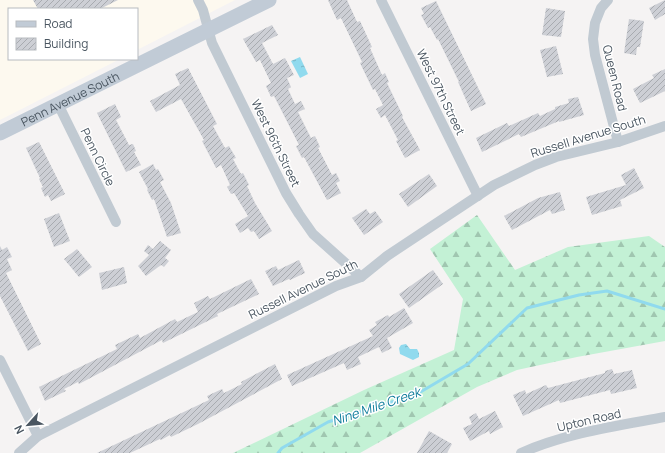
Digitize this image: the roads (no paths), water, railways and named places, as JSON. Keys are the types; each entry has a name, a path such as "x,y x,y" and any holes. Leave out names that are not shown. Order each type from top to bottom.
{"main road":[{"name":"Penn Avenue South","path":"0,133 269,0"}],"street":[{"name":"West 96th Street","path":"198,0 203,10 212,43 286,192 299,214 314,234 361,277"},
{"name":"West 97th Street","path":"381,0 478,196"},
{"name":"Queen Road","path":"608,0 601,8 598,15 592,39 618,142"},
{"name":"Penn Circle","path":"58,104 116,222"},
{"name":"Russell Avenue South","path":"19,453 38,436 336,286 361,277 387,256 494,185 535,164 576,151 618,142 665,126"},
{"path":"0,360 38,436"},
{"name":"Upton Road","path":"521,453 557,440 665,417"}],"water":[{"path":"300,57 308,74 300,78 291,61"},
{"path":"406,344 410,349 417,349 419,357 413,360 400,354 399,348 401,345"}],"waterway":[{"name":"Nine Mile Creek","path":"278,453 282,448 328,422 417,394 468,364 527,308 579,295 607,291 665,309"}]}
